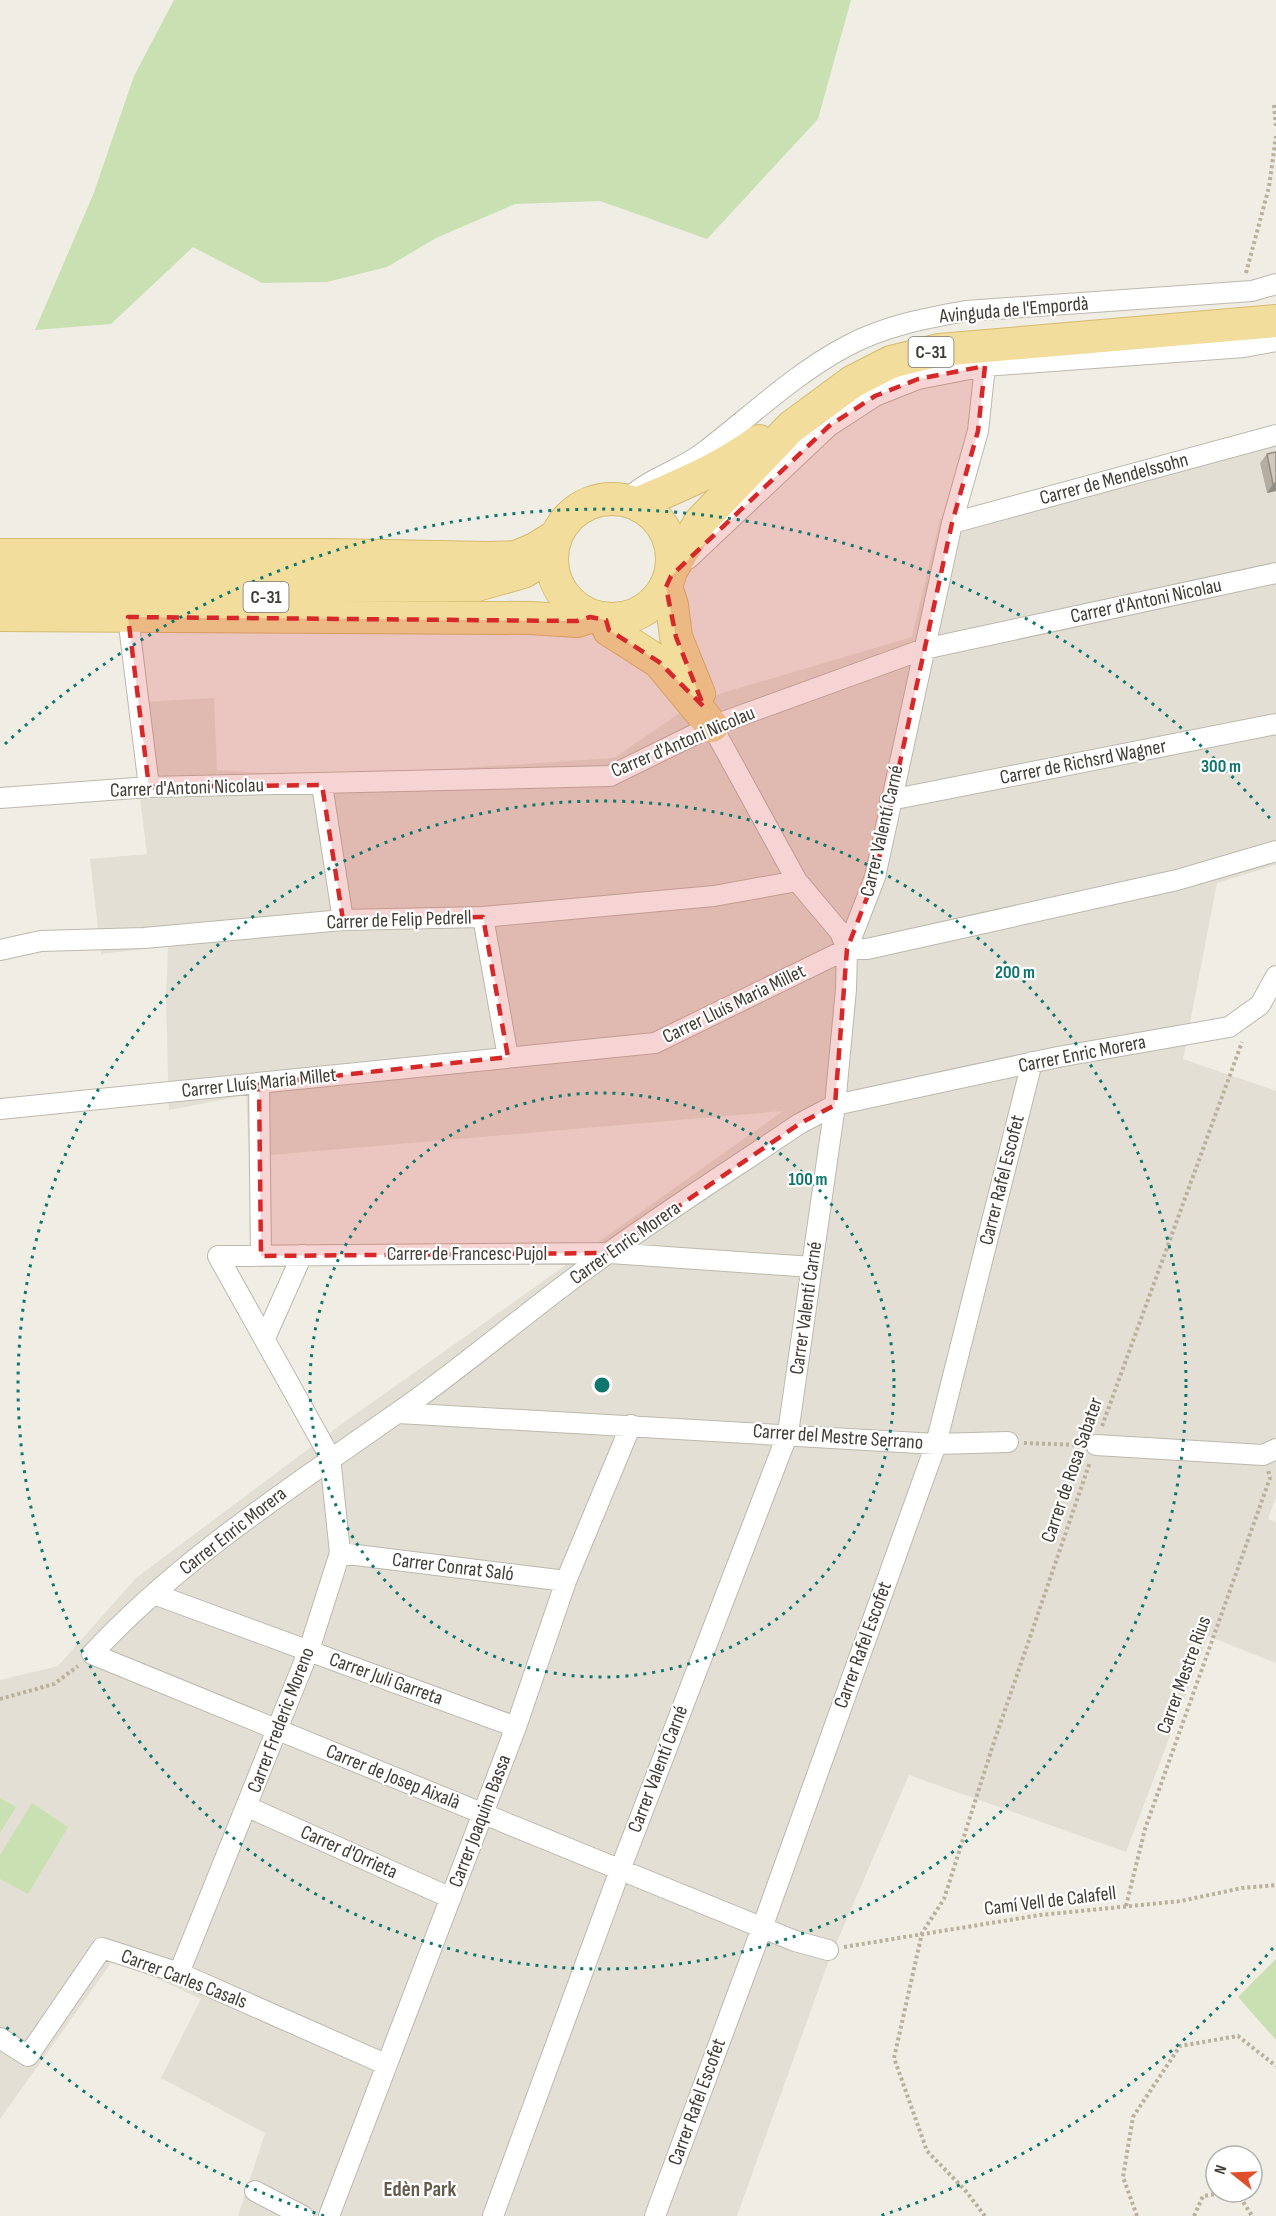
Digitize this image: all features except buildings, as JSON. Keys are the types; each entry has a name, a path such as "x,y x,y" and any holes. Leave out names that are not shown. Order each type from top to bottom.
{"main road":[{"name":"C-31","path":"0,585 477,585 523,572 554,546 565,521 585,506 609,498 632,502 694,480 738,456 786,421 822,389 864,361 930,339 1276,304"},
{"name":"C-31","path":"0,595 531,598 590,614 630,618 651,606 700,522 791,427 852,382 891,362 939,350 1276,321"},
{"path":"632,502 654,515 665,531 672,549 670,577 676,636 712,726"},
{"path":"0,555 498,558 516,557 535,549 554,546 553,575 560,592 609,630 659,662 678,682 712,726"},
{"path":"0,615 531,618 577,621 590,614"}],"street":[{"name":"Avinguda de l'Empordà","path":"632,502 641,485 701,454 779,390 848,345 886,330 925,318 966,311 1242,292 1276,284"},
{"path":"670,577 829,426 875,396 918,379 984,366 1244,347 1276,342"},
{"name":"Carrer Valentí Carné","path":"493,2216 620,1870 788,1433 835,1105 846,989 847,950 875,877 952,523 978,431 984,366"},
{"name":"Carrer de Mendelssohn","path":"952,523 1276,435"},
{"name":"Carrer d'Antoni Nicolau","path":"0,798 149,787 322,785 610,776 712,726 924,648 1276,573"},
{"path":"128,617 149,787"},
{"name":"Carrer de Richsrd Wagner","path":"890,800 1276,724"},
{"path":"712,726 797,881 840,932 847,950"},
{"path":"322,785 343,920"},
{"name":"Carrer Lluís Maria Millet","path":"0,1109 655,1043 847,950 867,949 1177,880 1276,851"},
{"name":"Carrer de Felip Pedrell","path":"0,950 41,941 144,938 343,920 483,917 714,896 797,881"},
{"path":"483,917 508,1057"},
{"name":"Carrer Enric Morera","path":"92,1654 128,1615 196,1556 330,1457 398,1413 610,1253 799,1124 835,1105 1032,1062 1229,1027 1260,1005 1276,976"},
{"name":"Carrer Rafel Escofet","path":"654,2216 762,1928 936,1444 1032,1062"},
{"path":"259,1084 261,1256"},
{"name":"Carrer de Francesc Pujol","path":"330,1457 218,1256 610,1253 812,1267"},
{"path":"265,1338 302,1255"},
{"name":"Carrer del Mestre Serrano","path":"398,1413 788,1433 936,1444 1008,1442"},
{"name":"Carrer Joaquim Bassa","path":"329,2216 385,2064 516,1727 566,1581 631,1425"},
{"path":"1096,1445 1269,1452"},
{"name":"Carrer Frederic Moreno","path":"179,1973 248,1807 309,1650 340,1553 330,1457"},
{"name":"Carrer Conrat Saló","path":"340,1553 566,1581"},
{"name":"Carrer Juli Garreta","path":"154,1594 516,1727"},
{"name":"Carrer de Josep Aixalà","path":"92,1654 762,1928 795,1941 828,1950"},
{"name":"Carrer d'Orrieta","path":"248,1807 451,1898"},
{"name":"Carrer Carles Casals","path":"0,2038 28,2056 102,1948 179,1973 385,2064"},
{"path":"255,2192 303,2216"}],"path":[{"path":"1274,105 1276,126"},
{"path":"1242,292 1269,187 1276,136"},
{"name":"Carrer de Rosa Sabater","path":"922,1933 944,1899 993,1745 1096,1445 1242,1047 1246,1015"},
{"path":"1008,1442 1096,1445"},
{"name":"Carrer Mestre Rius","path":"1126,1906 1145,1829 1270,1479 1269,1452"},
{"path":"0,1699 54,1684 92,1654"},
{"name":"Camí Vell de Calafell","path":"828,1950 1040,1915 1182,1901 1242,1888 1276,1885"},
{"path":"922,1933 894,2058 927,2151 965,2190 985,2216"},
{"path":"1137,2216 1123,2177 1133,2116 1180,2046 1239,2036 1276,2066"},
{"path":"1194,2216 1204,2196"}],"highlighted area":[{"path":"985,366 978,431 952,523 875,877 847,949 835,1105 799,1124 610,1253 261,1256 259,1084 508,1057 483,917 343,920 322,785 149,787 128,617 577,621 590,617 606,620 609,630 659,662 704,707 676,637 666,587 671,576 829,426 875,396 918,379"}],"shaded area":[{"path":"1276,427 1276,865 1217,883 1183,1059 1276,1091 1276,1497 1268,1519 1276,1522 1276,1663 1208,1636 1126,1852 909,1775 829,1960 737,2216 238,2216 265,2133 161,2078 201,1999 114,1959 0,2119 0,1680 58,1666 136,1578 339,1426 783,1111 249,1157 246,1095 169,1110 166,1000 168,946 101,954 90,859 147,854 128,703 214,698 217,770 323,777 614,758 690,706 722,693 912,637 940,519"}],"green space":[{"path":"174,0 851,0 818,119 707,239 600,201 515,204 436,238 387,267 327,282 262,283 193,247 111,324 35,330 93,195 134,76"},
{"path":"0,1798 16,1807 0,1833"},
{"path":"32,1803 68,1827 28,1894 0,1879 0,1855"},
{"path":"1276,1959 1276,2040 1238,1997"}],"district":[{"name":"Edèn Park","path":"420,2189"}]}
